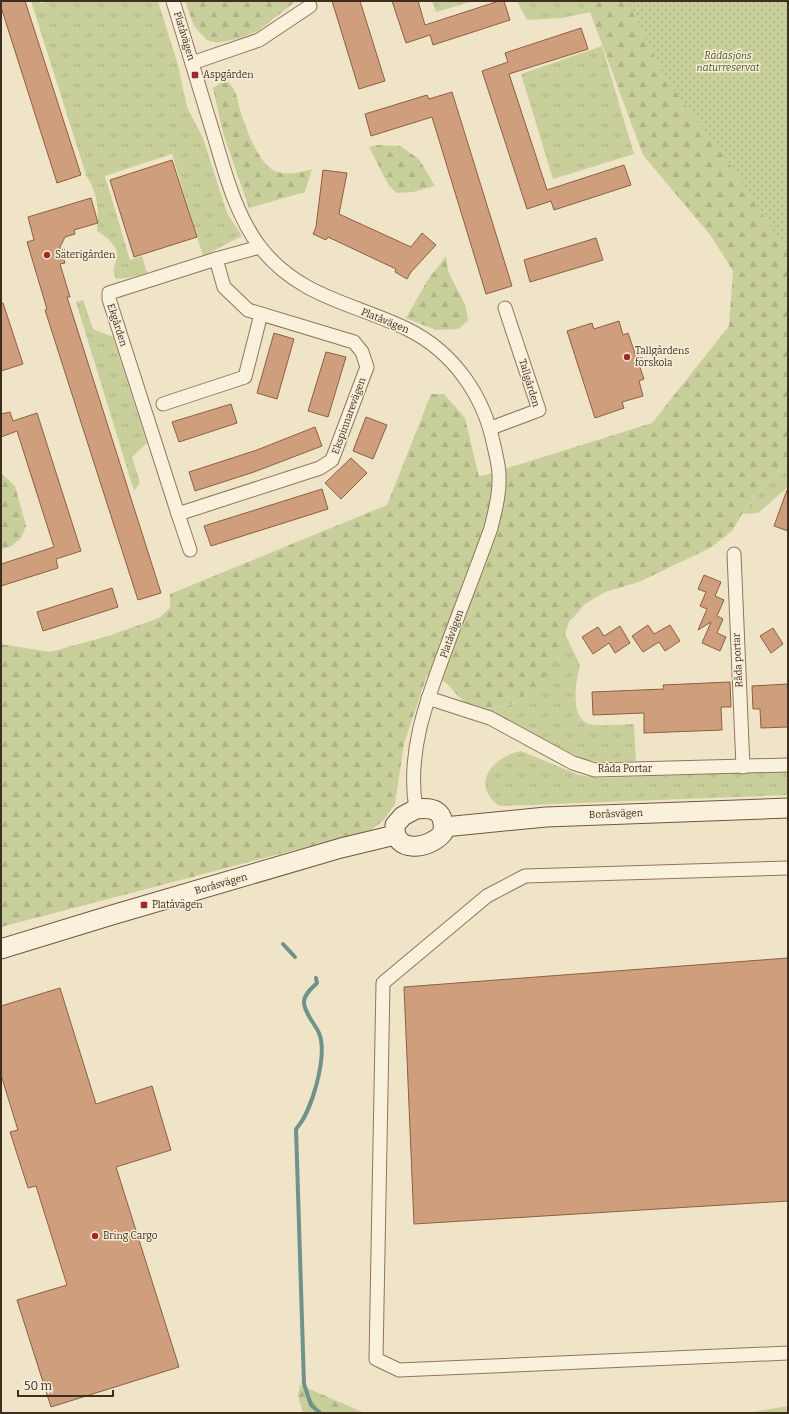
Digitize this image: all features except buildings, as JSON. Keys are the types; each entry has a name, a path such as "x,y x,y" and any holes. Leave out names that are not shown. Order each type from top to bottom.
{"street":[{"name":"Platåvägen","path":"173,1 238,210 260,247 278,265 305,287 407,329 438,349 451,361 467,380 481,403 491,428 499,476 497,504 491,528 428,698 418,734 413,771 416,809"},
{"path":"192,63 259,40 310,6"},
{"name":"Ekgården","path":"178,514 109,299 109,293 216,259 260,247"},
{"name":"Ekspinnarevägen","path":"178,514 320,468 332,460 367,367 362,352 354,342 248,310 224,287 216,259"},
{"name":"Tallgården","path":"491,428 539,410 505,308"},
{"path":"163,404 244,377 261,314"},
{"path":"178,514 190,550"},
{"name":"Råda portar","path":"734,554 743,767"},
{"name":"Råda Portar","path":"428,698 490,718 573,763 595,770 788,765"},
{"name":"Boråsvägen","path":"444,827 546,817 788,808"},
{"path":"416,809 432,809 438,812 444,827 444,832 439,838 424,845 404,845 399,842 395,835 395,825 398,820 416,809"},
{"name":"Boråsvägen","path":"1,950 112,915 341,848 395,835"},
{"path":"788,868 525,876 487,896 383,983 376,1359 399,1370 788,1353"}],"green space":[{"path":"31,1 39,1 40,3 53,1 158,1 178,65 187,107 203,138 227,213 242,236 203,256 172,154 105,176 130,260 142,256 147,273 116,279 114,274 114,266 117,259 115,247 104,235 97,231 98,208 95,195 86,175"},
{"path":"185,1 296,1 258,31 237,39 217,43 207,40 194,26"},
{"path":"432,1 473,1 436,12"},
{"path":"517,1 581,1 588,7 590,12 562,18 527,20"},
{"path":"581,1 788,1 788,461 760,490 742,514 732,531 710,548 639,582 605,592 585,604 569,622 556,662 540,681 517,702 499,707 483,709 466,704 445,682 427,675 404,744 395,804 384,820 371,830 1,927 1,644 50,652 108,636 159,618 170,608 170,594 387,505 431,394 444,394 465,418 479,477 652,423 729,326 733,271 711,236 643,155 588,7"},
{"name":"Rådasjöns naturreservat","path":"627,1 788,1 788,253 723,154 665,79"},
{"path":"602,46 634,154 553,179 521,74"},
{"path":"228,82 235,92 242,117 252,141 260,157 265,163 270,168 280,173 296,173 312,169 305,192 249,208 223,133 213,88 221,83"},
{"path":"378,145 400,146 419,159 435,186 413,192 397,193 389,186 369,147"},
{"path":"446,256 449,273 464,302 468,321 458,329 436,330 406,318 427,281"},
{"path":"83,300 93,329 113,337 147,443 132,457 140,483 134,491 76,302"},
{"path":"788,461 788,487 758,513 742,514 760,490"},
{"path":"1,473 15,486 26,526 21,538 10,547 1,549"},
{"path":"565,634 580,665 576,689 579,715 583,721 594,725 634,724 636,761 599,762 583,759 483,709 508,705 522,698 544,671"},
{"path":"521,751 579,775 600,778 788,771 788,795 499,806 490,798 486,789 488,772 501,759"},
{"path":"300,1385 367,1413 303,1413 298,1396"},
{"path":"788,1406 788,1413 747,1413"}],"waterway":[{"path":"283,944 295,957"},
{"path":"316,978 317,983 306,994 304,1003 308,1015 319,1033 321,1043 320,1069 308,1110 296,1129 304,1384 311,1405 320,1413"}],"place":[{"name":"Aspgården","path":"195,75"},
{"name":"Säterigården","path":"47,255"},
{"name":"Tallgårdens förskola","path":"627,357"},
{"name":"Platåvägen","path":"144,905"},
{"name":"Bring Cargo","path":"95,1236"}]}
